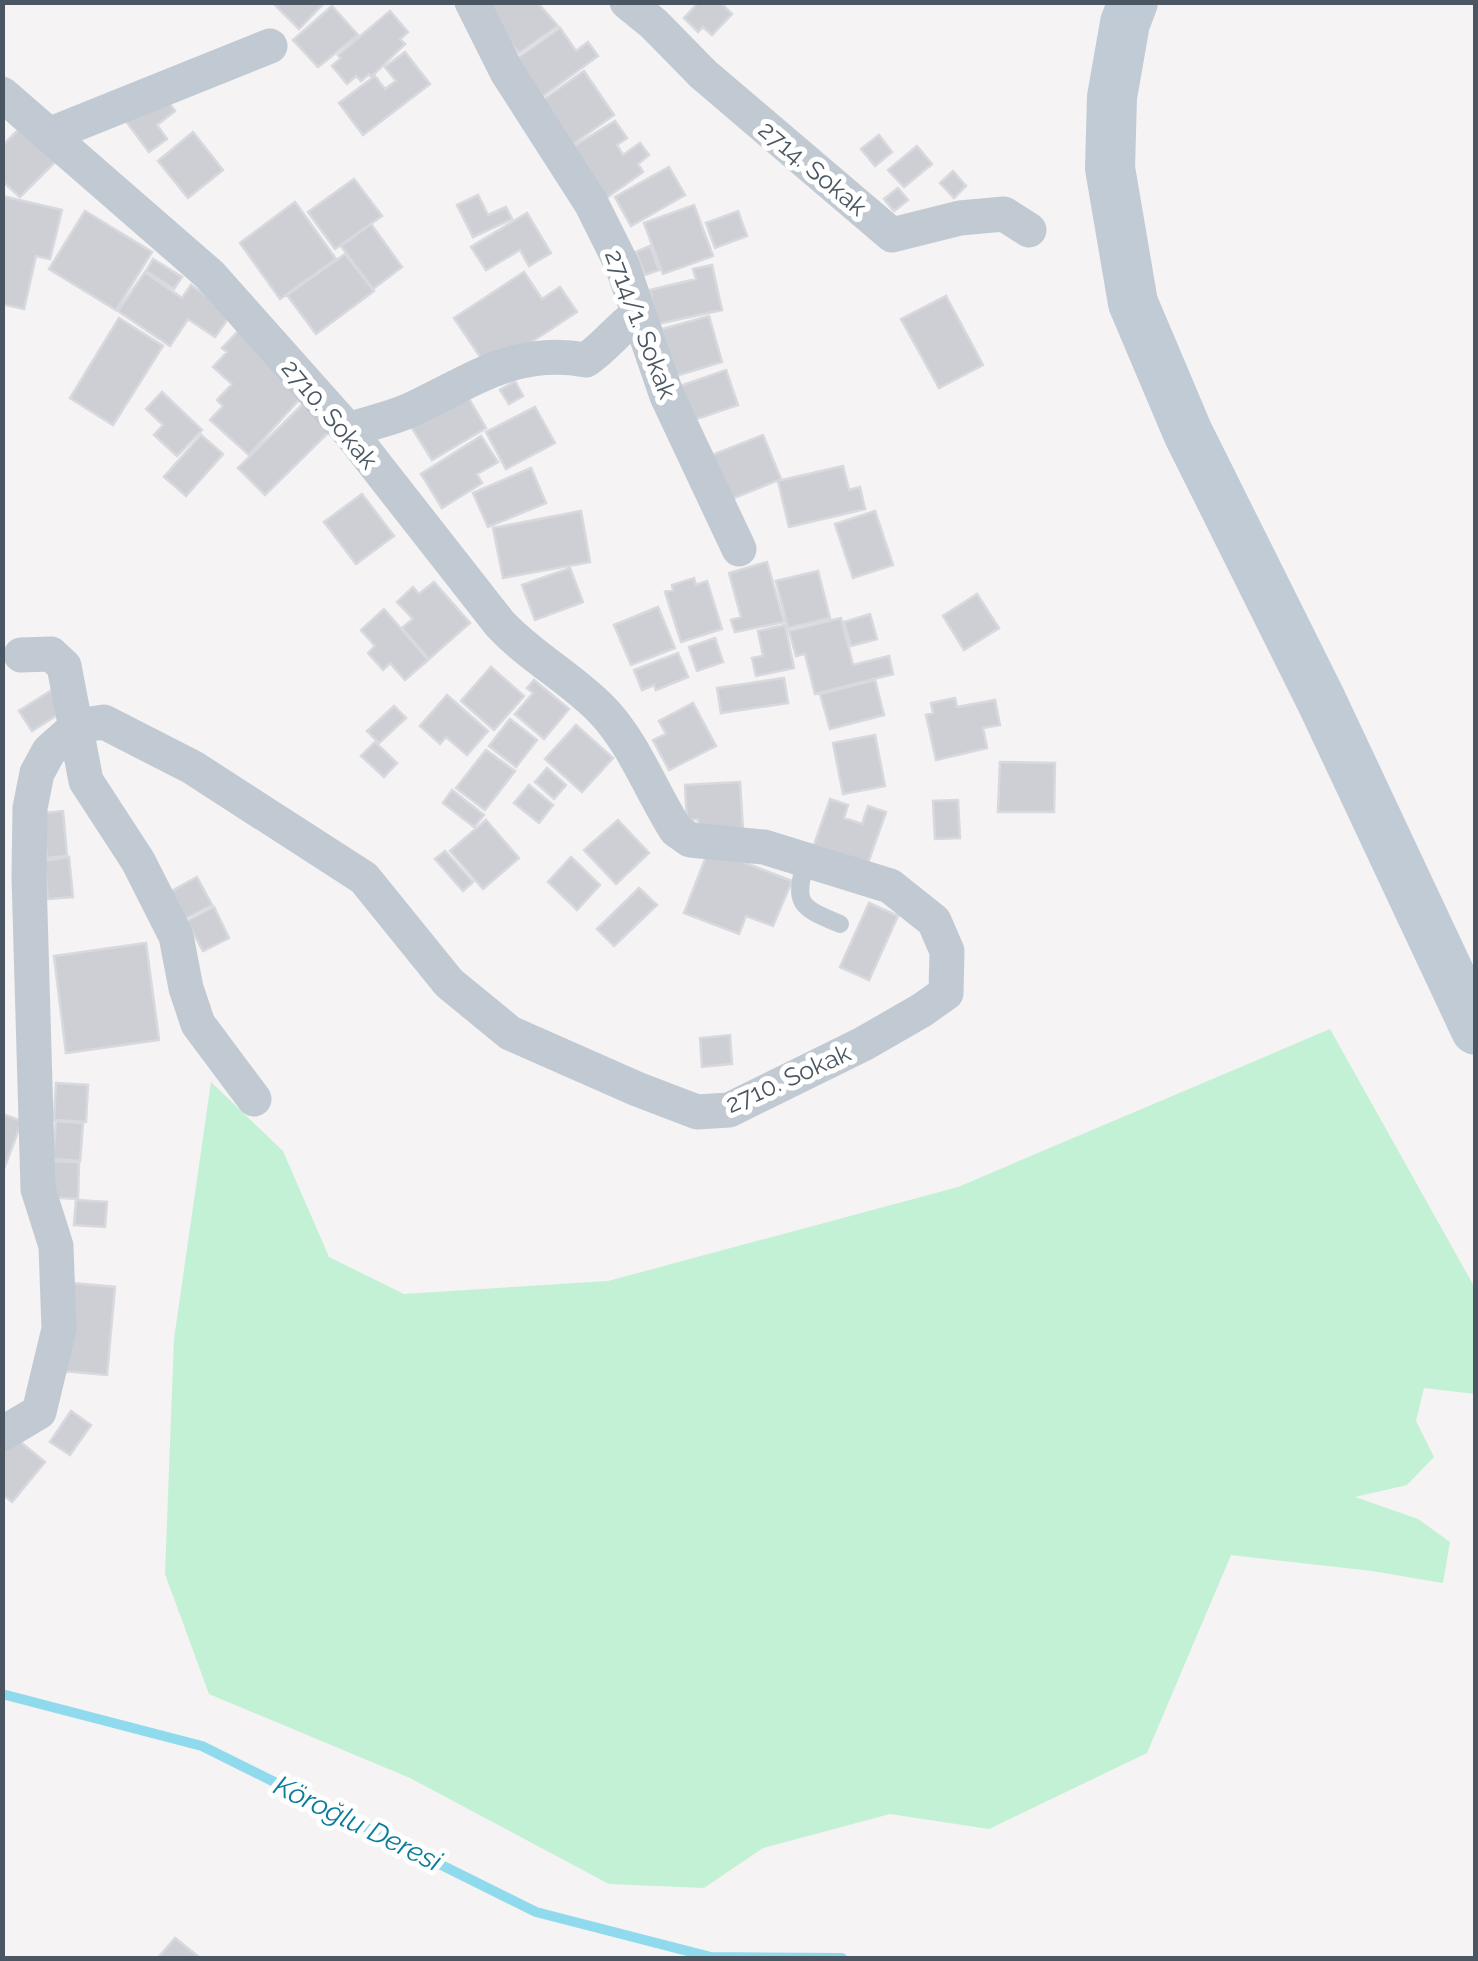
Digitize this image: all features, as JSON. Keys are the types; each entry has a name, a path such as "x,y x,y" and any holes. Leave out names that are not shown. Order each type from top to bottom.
{"main road":[{"path":"1132,2 1112,98 1110,168 1133,304 1188,433 1322,702 1476,1030"}],"street":[{"name":"2714/1. Sokak","path":"472,2 507,72 591,203 622,265 667,396 738,549"},
{"name":"2714. Sokak","path":"652,10 702,74 892,235 960,218 1004,214 1029,230"},
{"path":"51,134 270,46"},
{"name":"2710. Sokak","path":"2,94 210,275 348,430 500,624 526,651 605,713 676,830 690,840 764,846 890,886 934,921 947,950 946,992 864,1044 729,1110 697,1112 637,1090 510,1033 450,984 364,878 192,767 104,722 77,726"},
{"path":"348,430 404,413 525,358 557,355 586,360 602,350 637,315"},
{"path":"21,656 51,654 64,666 86,782 138,862 176,936 198,1024 254,1100"},
{"path":"2,1434 39,1412 60,1328 56,1246 38,1189 30,808 37,773 49,751 77,726"}],"lane":[{"path":"806,860 800,882 804,908 840,924"}],"green space":[{"path":"1330,1029 1475,1288 1475,1394 1424,1388 1416,1421 1434,1457 1407,1485 1355,1497 1418,1519 1450,1542 1443,1583 1231,1555 1147,1753 989,1829 890,1814 763,1848 704,1888 609,1884 410,1778 209,1694 165,1574 174,1339 211,1082 283,1151 329,1257 404,1294 608,1281 958,1187"}],"building":[{"path":"272,2 325,2 299,29"},
{"path":"476,2 537,2 558,26 519,53"},
{"path":"699,2 720,2 732,14 712,35 703,27 698,32 684,18"},
{"path":"332,6 358,35 318,67 293,40"},
{"path":"390,11 408,32 400,39 405,44 371,77 369,74 361,81 356,76 347,84 332,66 341,58 338,55"},
{"path":"560,28 576,51 588,42 598,56 539,99 512,62"},
{"path":"405,52 430,84 363,135 339,103 375,76 385,89 396,81 385,67"},
{"path":"584,71 614,115 570,146 540,102"},
{"path":"163,95 175,111 157,125 167,139 149,152 122,116"},
{"path":"615,121 627,138 617,145 623,155 640,143 649,155 638,164 643,172 605,199 569,149"},
{"path":"21,127 56,161 20,197 2,181 2,146"},
{"path":"193,132 223,170 188,198 158,161"},
{"path":"879,135 892,152 875,166 861,149"},
{"path":"917,146 932,164 904,187 888,170"},
{"path":"669,167 685,195 631,226 615,197"},
{"path":"953,171 966,186 954,198 940,183"},
{"path":"354,179 382,216 335,249 308,212"},
{"path":"898,188 908,200 894,211 884,199"},
{"path":"478,195 488,215 506,207 512,219 473,237 457,205"},
{"path":"2,196 62,210 50,259 36,256 24,309 2,304"},
{"path":"295,202 336,259 280,299 240,243"},
{"path":"694,205 713,256 663,274 644,223"},
{"path":"85,211 152,252 116,310 49,269"},
{"path":"738,211 747,236 715,248 706,223"},
{"path":"527,213 551,253 529,266 520,250 486,270 471,247"},
{"path":"371,224 402,267 373,289 341,246"},
{"path":"650,246 659,270 645,275 636,252"},
{"path":"345,254 374,291 316,334 287,295"},
{"path":"153,259 182,277 174,289 146,271"},
{"path":"712,265 722,310 657,324 650,290 696,279 693,269"},
{"path":"145,272 182,298 191,285 232,313 215,337 188,319 170,346 118,311"},
{"path":"524,272 542,299 560,287 577,312 510,356 485,364 454,318"},
{"path":"946,296 983,365 939,388 901,319"},
{"path":"709,316 722,362 676,376 662,329"},
{"path":"119,318 163,346 113,425 70,398"},
{"path":"241,328 305,393 249,455 210,420 223,406 217,400 232,384 213,367 227,352 222,348"},
{"path":"726,370 738,405 691,421 680,386"},
{"path":"515,381 523,396 509,404 500,390"},
{"path":"162,392 202,430 177,456 154,435 163,425 146,409"},
{"path":"465,392 486,428 432,460 410,425"},
{"path":"308,399 335,426 265,495 238,468"},
{"path":"535,407 555,443 506,469 486,432"},
{"path":"201,435 223,454 186,496 164,477"},
{"path":"763,435 781,479 724,502 707,457"},
{"path":"481,436 498,462 477,474 482,483 442,508 421,474"},
{"path":"843,466 849,490 860,487 865,509 789,527 778,481"},
{"path":"531,468 546,503 488,527 473,493"},
{"path":"362,494 394,536 356,564 324,522"},
{"path":"581,511 590,562 503,578 493,528"},
{"path":"875,511 893,565 853,578 835,524"},
{"path":"767,562 784,622 735,632 731,620 741,617 729,573"},
{"path":"570,568 583,602 535,620 522,585"},
{"path":"818,571 830,618 788,628 776,581"},
{"path":"694,578 696,585 707,581 722,629 681,642 665,592 673,590 672,585"},
{"path":"434,582 470,623 429,659 402,628 413,619 397,602 413,587 419,594"},
{"path":"977,594 999,628 964,650 943,616"},
{"path":"658,607 675,648 631,665 614,625"},
{"path":"384,609 428,660 405,680 390,663 383,670 368,653 375,646 361,630"},
{"path":"870,614 877,639 851,646 844,622"},
{"path":"841,618 853,665 889,656 893,674 815,694 805,654 796,656 789,631"},
{"path":"785,625 794,668 756,676 752,658 763,656 758,631"},
{"path":"715,638 723,662 697,671 689,647"},
{"path":"678,653 688,677 656,690 654,685 642,690 634,670"},
{"path":"491,667 524,696 494,730 461,701"},
{"path":"784,678 788,703 721,713 717,688"},
{"path":"534,680 569,709 544,739 515,714 533,693 527,688"},
{"path":"875,680 884,715 830,729 820,694"},
{"path":"55,688 68,708 32,731 19,711"},
{"path":"447,695 488,731 467,755 446,737 440,744 420,726"},
{"path":"955,698 957,707 995,700 1000,725 983,728 987,748 936,760 926,715 933,713 931,703"},
{"path":"693,703 716,746 669,770 653,740 666,734 659,721"},
{"path":"394,706 406,718 379,743 367,731"},
{"path":"510,719 537,740 516,767 489,746"},
{"path":"576,725 613,758 582,792 545,759"},
{"path":"875,735 885,786 843,794 833,743"},
{"path":"375,742 397,763 384,777 361,756"},
{"path":"486,750 515,771 485,810 456,788"},
{"path":"1000,762 1055,763 1054,812 998,812"},
{"path":"547,768 566,785 554,799 535,782"},
{"path":"740,782 743,830 698,833 698,819 687,820 685,785"},
{"path":"529,785 553,805 539,823 514,803"},
{"path":"452,790 484,815 474,827 443,803"},
{"path":"830,799 848,805 844,818 862,824 868,806 886,812 868,863 814,845"},
{"path":"958,800 960,838 935,839 933,801"},
{"path":"63,811 67,856 47,858 43,813"},
{"path":"486,820 519,858 483,889 450,851"},
{"path":"618,820 649,853 616,884 584,850"},
{"path":"709,849 792,881 773,926 746,916 739,934 684,913"},
{"path":"445,851 473,882 463,891 435,859"},
{"path":"69,857 73,897 48,899 44,861"},
{"path":"571,857 600,885 577,910 548,882"},
{"path":"197,877 212,905 184,919 170,892"},
{"path":"639,888 657,905 614,946 597,929"},
{"path":"869,903 898,916 869,980 840,967"},
{"path":"214,907 229,938 203,951 187,921"},
{"path":"146,943 159,1040 66,1053 54,956"},
{"path":"730,1035 732,1064 702,1067 700,1038"},
{"path":"56,1083 88,1085 86,1122 54,1120"},
{"path":"2,1114 22,1121 2,1174"},
{"path":"56,1121 83,1123 80,1161 53,1159"},
{"path":"48,1161 79,1162 78,1199 46,1197"},
{"path":"76,1200 107,1202 105,1227 74,1225"},
{"path":"72,1283 115,1287 107,1375 63,1371"},
{"path":"71,1411 91,1425 70,1455 50,1442"},
{"path":"13,1436 45,1462 12,1502 2,1494 2,1449"},
{"path":"175,1938 199,1957 158,1958"}],"waterway":[{"name":"Köroğlu Deresi","path":"2,1694 202,1746 536,1912 711,1957 842,1958"}]}
